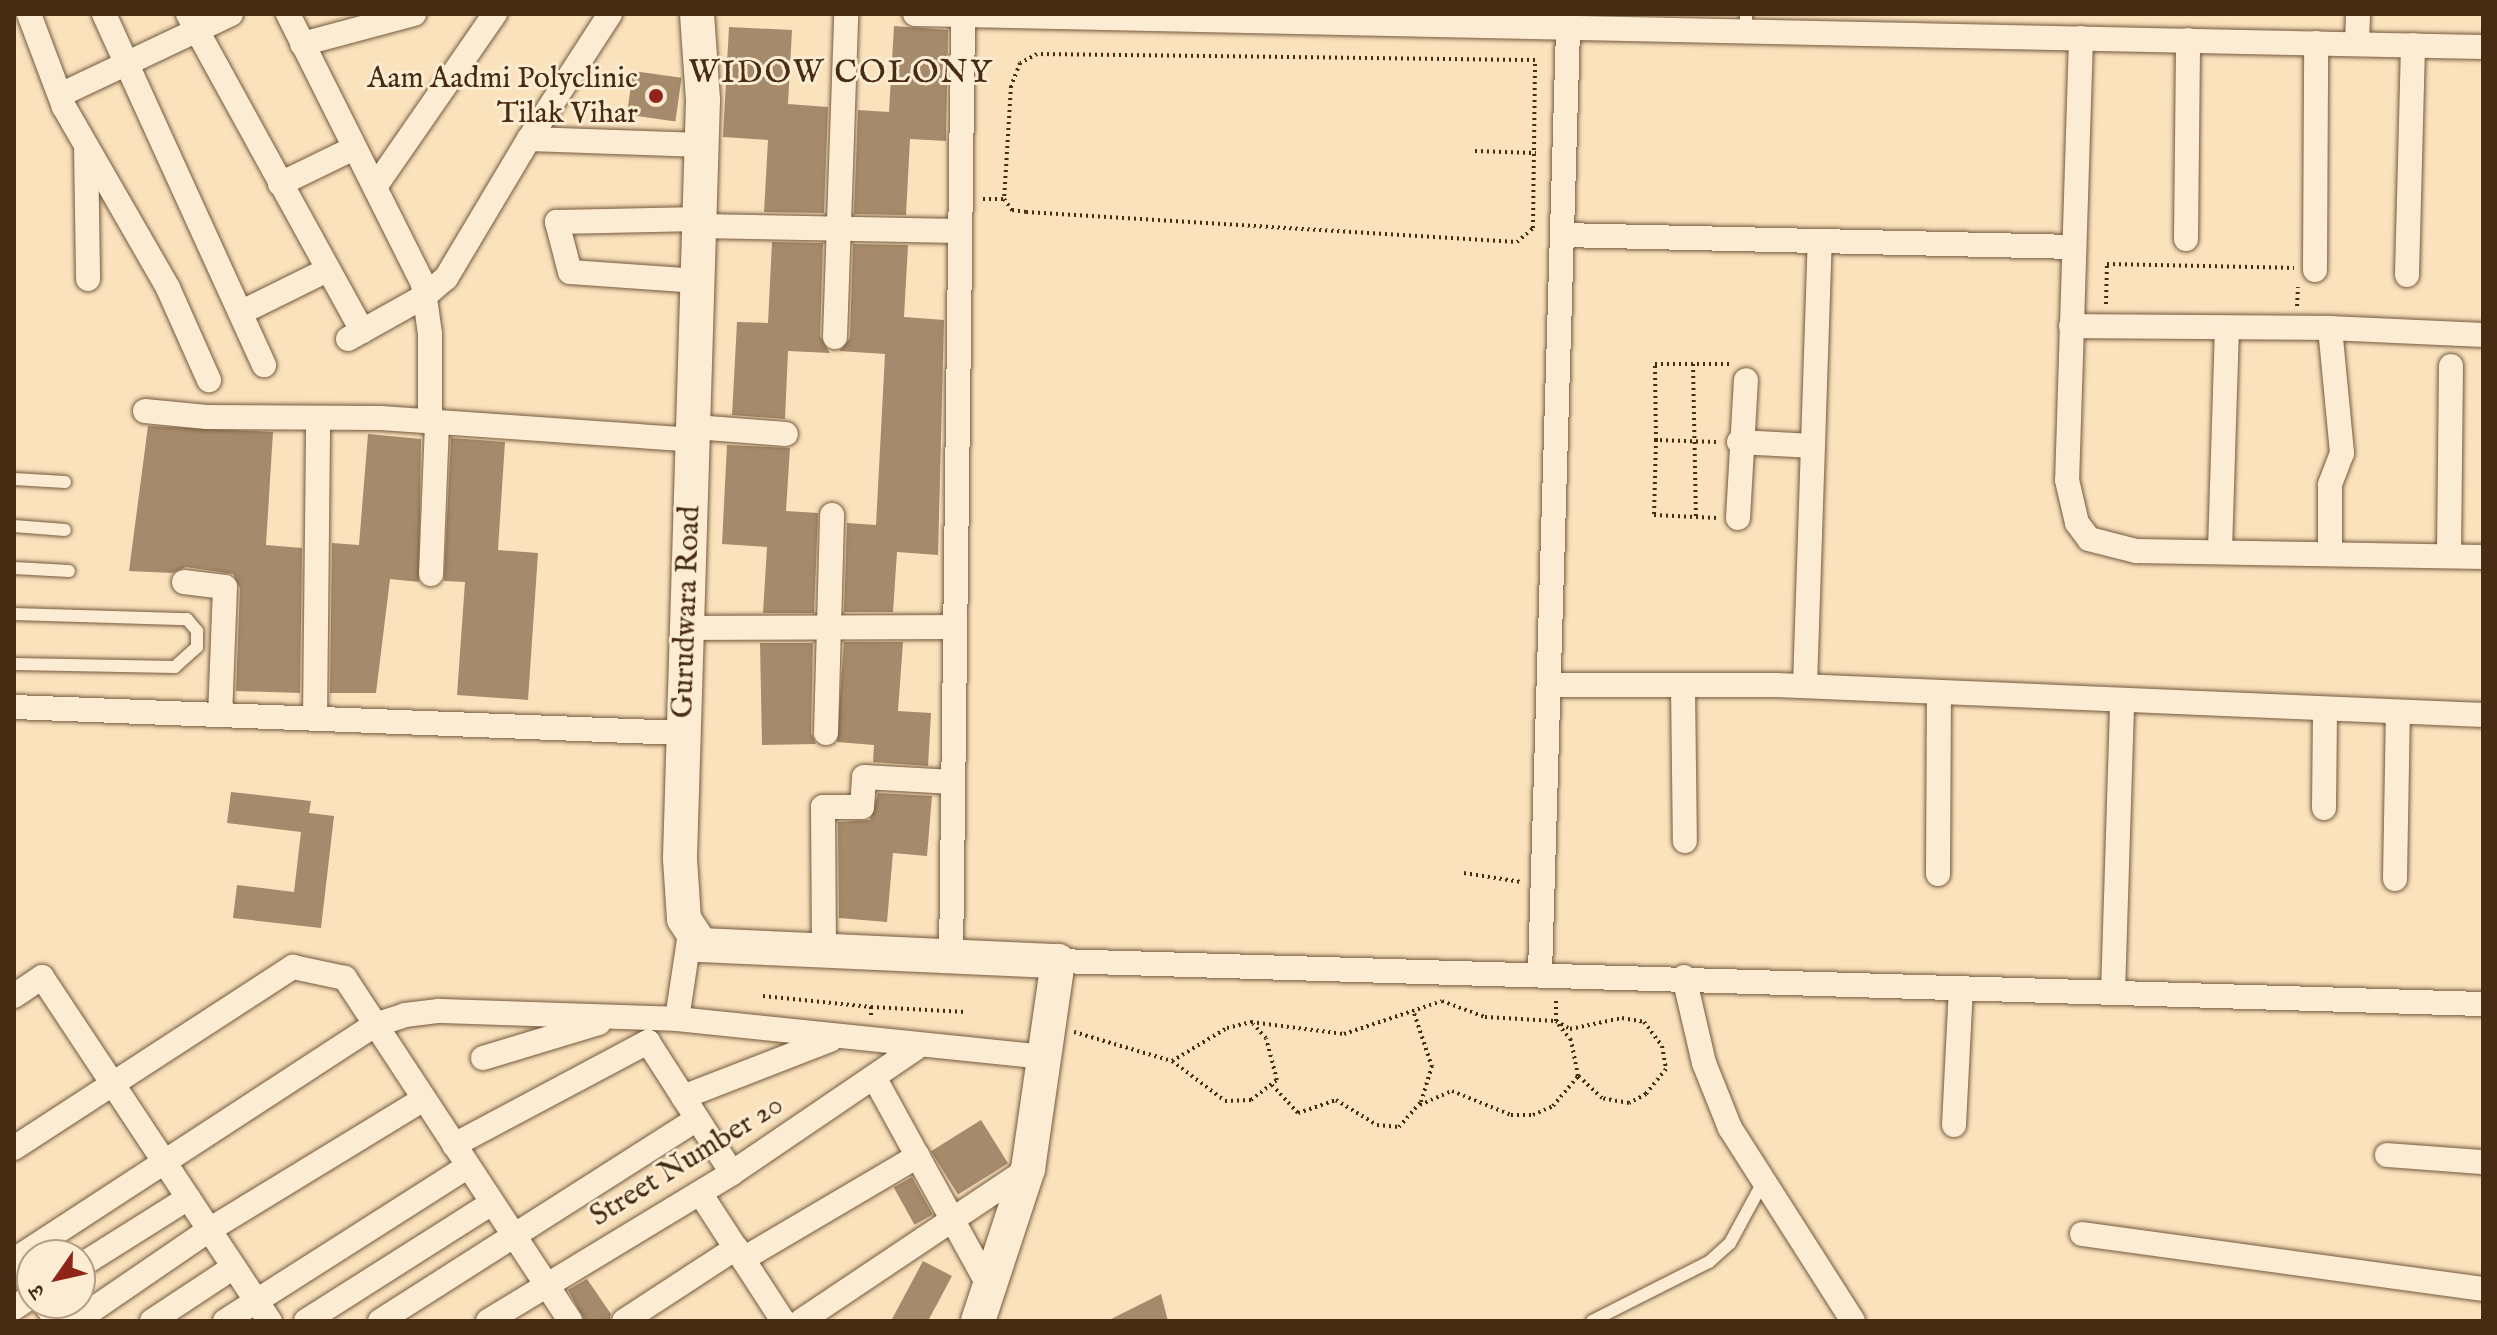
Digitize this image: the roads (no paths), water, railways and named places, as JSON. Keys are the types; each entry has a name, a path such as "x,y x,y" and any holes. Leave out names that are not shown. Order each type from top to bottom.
{"street":[{"path":"29,14 60,95 168,288 209,380"},
{"path":"104,14 264,365"},
{"path":"60,95 125,64 192,22 231,14"},
{"path":"288,14 354,148 413,257 425,296 430,334 433,421 431,574"},
{"path":"302,44 414,14"},
{"path":"375,187 495,14"},
{"path":"192,22 327,270 355,335 425,296 446,278 529,139 610,14"},
{"name":"Gurudwara Road","path":"14,707 683,733 702,145 697,14"},
{"path":"835,337 846,14"},
{"path":"915,14 1531,20 1568,27 1746,22 2035,26 2081,38 2483,47"},
{"path":"2357,44 2358,14"},
{"path":"951,959 963,15"},
{"path":"1548,973 1543,885 1568,27"},
{"path":"2081,38 2067,480 2077,523 2089,539 2136,551 2220,550 2483,557"},
{"path":"2186,239 2188,40"},
{"path":"2306,279 2316,43"},
{"path":"2407,275 2413,45"},
{"path":"529,139 702,145"},
{"path":"85,144 88,279"},
{"path":"280,184 354,148"},
{"path":"698,281 570,272 557,222 960,231"},
{"path":"1562,235 2074,247"},
{"path":"1796,527 1820,241"},
{"path":"242,312 327,270"},
{"path":"2071,326 2227,330 2330,328 2483,335"},
{"path":"2330,328 2342,442 2339,472 2330,485 2330,552"},
{"path":"2220,550 2227,330"},
{"path":"2449,555 2451,366"},
{"path":"1804,368 1805,686"},
{"path":"1732,518 1742,442 1741,372"},
{"path":"145,411 695,434 786,434"},
{"path":"315,719 318,418"},
{"path":"1742,442 1805,446"},
{"path":"826,733 832,515"},
{"path":"184,582 225,587 220,715"},
{"path":"687,628 955,627"},
{"path":"1549,685 1805,686 2483,715"},
{"path":"1683,687 1685,841"},
{"path":"1938,874 1939,692"},
{"path":"2113,993 2122,700"},
{"path":"2324,808 2325,709"},
{"path":"2395,879 2398,712"},
{"path":"677,1019 690,933 680,895 683,733"},
{"path":"824,952 823,807 862,807 864,777 953,782"},
{"path":"690,933 701,945 951,959 1548,973 2483,1004"},
{"path":"978,1321 1028,1169 1058,961"},
{"path":"14,1148 293,967 345,978 570,1321"},
{"path":"14,996 42,977 263,1311"},
{"path":"1684,977 1714,1091 1763,1182 1853,1321"},
{"path":"1954,1125 1961,988"},
{"path":"14,1260 375,1025 439,1011 677,1019 916,1048 1048,1041"},
{"path":"483,1058 621,1017"},
{"path":"683,1097 834,1038"},
{"path":"454,1145 648,1042 732,1173"},
{"name":"Street Number 20","path":"488,1321 732,1173 916,1048"},
{"path":"874,1077 990,1288"},
{"path":"76,1321 209,1230 424,1099"},
{"path":"380,1321 697,1119"},
{"path":"2387,1155 2483,1162"},
{"path":"624,1321 918,1156"},
{"path":"225,1321 263,1311 468,1166"},
{"path":"801,1321 1028,1169"},
{"path":"700,1193 783,1321"},
{"path":"96,1256 188,1198"},
{"path":"306,1321 492,1203"},
{"path":"2082,1234 2483,1289"},
{"path":"152,1321 234,1267"}],"lane":[{"path":"14,479 65,482"},
{"path":"14,526 65,530"},
{"path":"14,568 69,571"},
{"path":"14,614 187,619 197,631 197,647 175,667 14,664"},
{"path":"1592,1321 1709,1262 1730,1243 1763,1182"}],"place":[{"name":"Aam Aadmi Polyclinic Tilak Vihar","path":"656,96"}],"district":[{"name":"WIDOW COLONY","path":"841,74"}]}
